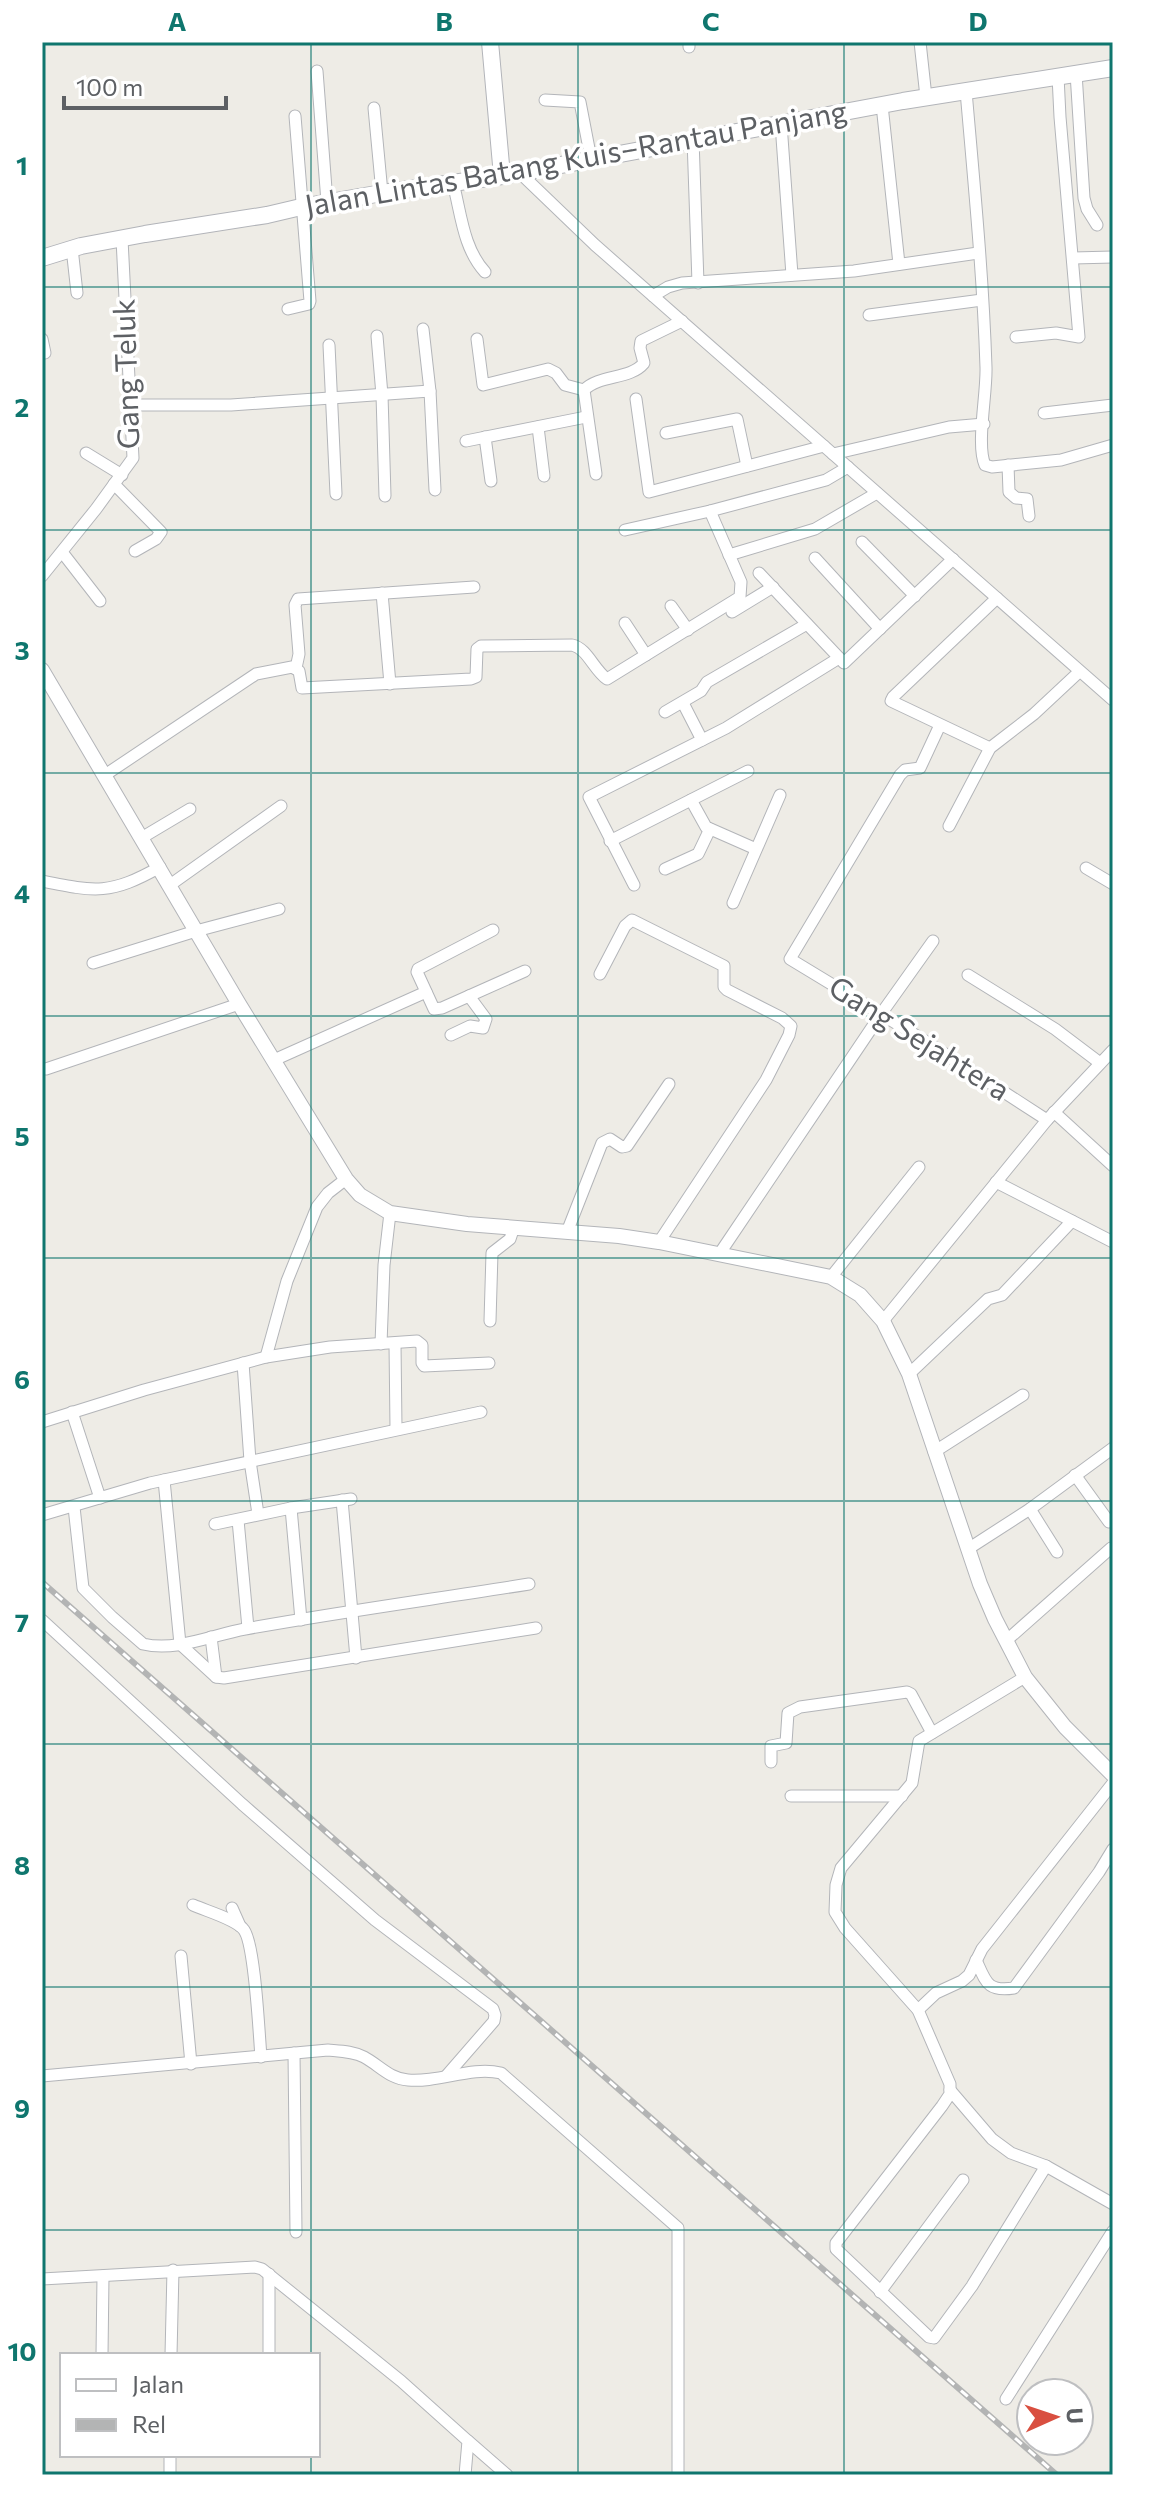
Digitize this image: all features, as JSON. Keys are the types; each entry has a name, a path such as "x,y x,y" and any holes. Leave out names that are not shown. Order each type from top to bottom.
{"main road":[{"path":"490,42 511,174"},
{"name":"Jalan Lintas Batang Kuis–Rantau Panjang","path":"42,258 72,248 327,202 511,174 926,97 1113,68"}],"street":[{"path":"920,42 926,97"},
{"path":"317,71 327,202"},
{"path":"1076,73 1084,198 1097,225"},
{"path":"1016,337 1056,333 1079,337 1058,76"},
{"path":"966,91 982,300 986,385 981,447 985,465 992,467 1061,460 1113,445"},
{"path":"545,100 580,102 591,159"},
{"path":"882,105 899,264"},
{"path":"374,108 382,193"},
{"path":"288,309 309,304 310,301 295,116"},
{"path":"781,124 792,275"},
{"path":"693,139 698,283"},
{"path":"511,174 1113,700"},
{"path":"453,183 468,248 485,272"},
{"name":"Gang Teluk","path":"42,576 118,480 133,454 122,239"},
{"path":"72,248 77,293"},
{"path":"653,296 668,287 698,283 854,271 978,253"},
{"path":"1073,258 1113,257"},
{"path":"869,315 982,300"},
{"path":"584,390 596,381 636,370 644,363 641,341 682,321"},
{"path":"423,329 435,490"},
{"path":"377,336 385,496"},
{"path":"42,339 45,353"},
{"path":"477,339 483,385 548,369 556,373 565,385 584,390"},
{"path":"329,345 336,494"},
{"path":"584,390 596,474"},
{"path":"130,405 231,405 430,391"},
{"path":"636,399 649,492 747,466 949,427 984,424"},
{"path":"1044,413 1113,405"},
{"path":"466,441 586,417"},
{"path":"666,433 737,419 747,466"},
{"path":"538,427 544,476"},
{"path":"485,437 491,481"},
{"path":"86,453 118,480 161,532 156,539 135,551"},
{"path":"1008,465 1009,494 1027,499 1029,516"},
{"path":"625,530 826,480 848,467"},
{"path":"729,555 815,529 877,493"},
{"path":"474,587 298,599 295,605 299,654 296,668 302,688 476,677 477,649 487,644 578,645 606,679 742,595 741,582 710,511"},
{"path":"862,542 915,596"},
{"path":"62,552 100,601"},
{"path":"815,558 880,629"},
{"path":"759,573 844,663 953,559"},
{"path":"677,645 773,587"},
{"path":"382,593 390,684"},
{"path":"990,748 892,703 893,697 997,598"},
{"path":"671,606 688,630"},
{"path":"625,623 646,655"},
{"path":"665,712 701,691 707,682 807,624"},
{"path":"634,885 589,797 726,728 839,658"},
{"path":"105,775 256,674 296,668"},
{"path":"42,670 46,688 105,775 239,1004 346,1179 360,1195 390,1213 467,1224 619,1236 720,1253 831,1277 860,1295 883,1321 909,1374 968,1549 995,1619 1025,1677 1065,1727 1113,1775"},
{"path":"949,826 990,748 1034,714 1079,672"},
{"path":"683,703 702,740"},
{"name":"Gang Sejahtera","path":"940,725 920,768 905,770 900,775 790,959 1051,1116 1113,1166"},
{"path":"610,841 748,771"},
{"path":"733,903 780,795"},
{"path":"691,800 706,827 756,849"},
{"path":"170,885 281,806"},
{"path":"143,837 190,809"},
{"path":"665,869 698,854 710,829"},
{"path":"42,881 84,889 110,889 132,883 160,867"},
{"path":"1086,868 1113,884"},
{"path":"93,963 279,909"},
{"path":"600,974 625,926 632,920 724,966 724,987 727,990 782,1018 791,1026 766,1080 659,1242"},
{"path":"493,930 418,969 435,1009 525,971"},
{"path":"720,1253 933,941"},
{"path":"968,975 1055,1029 1100,1063"},
{"path":"274,1060 426,992"},
{"path":"451,1035 470,1026 479,1028 486,1025 486,1019 469,996"},
{"path":"46,1069 239,1004"},
{"path":"883,1321 1051,1116 1113,1050"},
{"path":"567,1232 603,1141 610,1139 622,1147 627,1146 669,1084"},
{"path":"831,1277 919,1167"},
{"path":"266,1357 287,1281 317,1207 328,1193 346,1179"},
{"path":"996,1182 1113,1242"},
{"path":"381,1344 384,1265 390,1213"},
{"path":"909,1374 988,1299 1002,1295 1072,1221"},
{"path":"490,1321 492,1253 510,1239 514,1227"},
{"path":"42,1422 266,1357 330,1347 420,1342 422,1363 426,1367 489,1363"},
{"path":"395,1344 396,1428"},
{"path":"243,1363 250,1461 258,1514"},
{"path":"934,1452 1023,1395"},
{"path":"72,1412 100,1498"},
{"path":"42,1515 164,1480 481,1412"},
{"path":"968,1549 1030,1509 1113,1448"},
{"path":"1075,1475 1109,1522"},
{"path":"164,1480 180,1644 216,1677 356,1658 536,1628"},
{"path":"215,1524 347,1499 356,1658"},
{"path":"74,1507 81,1584 85,1591 143,1644 156,1647 248,1628 529,1584"},
{"path":"291,1508 301,1620"},
{"path":"1030,1509 1057,1552"},
{"path":"238,1520 248,1628"},
{"path":"1007,1640 1111,1548"},
{"path":"42,1620 242,1804 375,1920 492,2008 494,2021 447,2075"},
{"path":"211,1637 216,1677"},
{"path":"1025,1677 917,1744 912,1783 841,1868 836,1885 835,1912 845,1928 918,2010 948,2077 950,2090 992,2139 1011,2153 1046,2166 1113,2204"},
{"path":"771,1762 771,1746 786,1743 788,1713 800,1707 907,1692 932,1733"},
{"path":"918,2010 936,1993 969,1975 982,1949 1113,1783"},
{"path":"791,1796 902,1796"},
{"path":"976,1960 988,1985 997,1990 1014,1988 1113,1849"},
{"path":"193,1905 237,1924 245,1931 251,1953 261,2057"},
{"path":"232,1908 251,1962 261,2057"},
{"path":"181,1956 191,2064"},
{"path":"42,2076 344,2051 363,2056 393,2077 410,2081 447,2075 501,2073 678,2228 678,2475"},
{"path":"294,2053 296,2232"},
{"path":"950,2090 942,2106 836,2243 838,2253 929,2337 937,2336 972,2286 1046,2166"},
{"path":"880,2292 963,2180"},
{"path":"1006,2399 1113,2231"},
{"path":"42,2279 255,2267 269,2274 401,2381 507,2475"},
{"path":"171,2353 173,2270"},
{"path":"269,2274 269,2353"},
{"path":"102,2353 103,2276"},
{"path":"465,2475 468,2441"}],"railway":[{"path":"42,1582 1057,2475"}]}
